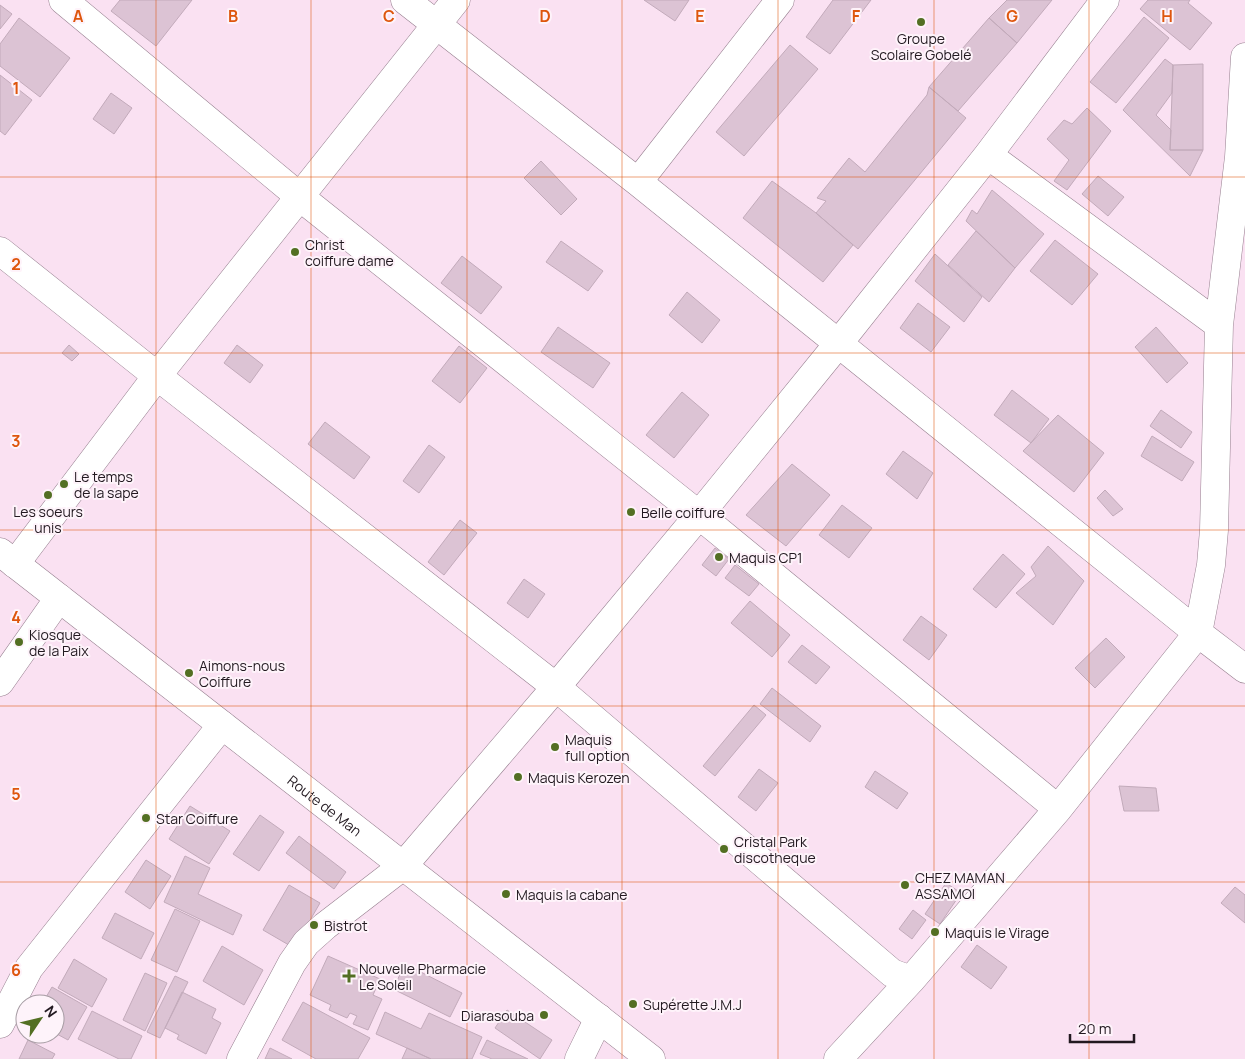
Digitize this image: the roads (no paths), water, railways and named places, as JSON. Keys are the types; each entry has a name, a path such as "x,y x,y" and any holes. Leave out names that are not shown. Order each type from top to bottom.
{"main road":[{"path":"64,0 300,197 699,515 1058,809"},
{"path":"405,0 638,182 1245,669"},
{"path":"8,558 157,376 456,0"},
{"path":"638,182 780,0"},
{"path":"241,1059 292,963 306,943 403,866 556,687 838,344 988,154 1105,0"},
{"path":"838,1059 911,980 1058,809 1198,633 1211,565 1214,530 1219,325 1239,157 1245,57"},
{"path":"988,154 1219,325"},
{"path":"0,251 556,687 892,973 911,980"},
{"name":"Route de Man","path":"8,558 651,1059"},
{"path":"0,682 59,598"},
{"path":"0,1024 29,968 222,724"},
{"path":"579,1059 599,1018"}],"place":[{"name":"Groupe Scolaire Gobelé","path":"921,22"},
{"name":"Christ coiffure dame","path":"295,252"},
{"name":"Le temps de la sape","path":"64,484"},
{"name":"Les soeurs unis","path":"48,495"},
{"name":"Belle coiffure","path":"631,512"},
{"name":"Maquis CP1","path":"719,557"},
{"name":"Kiosque de la Paix","path":"19,642"},
{"name":"Aimons-nous Coiffure","path":"189,673"},
{"name":"Maquis full option","path":"555,747"},
{"name":"Maquis Kerozen","path":"518,777"},
{"name":"Star Coiffure","path":"146,818"},
{"name":"Cristal Park discotheque","path":"724,849"},
{"name":"CHEZ MAMAN ASSAMOI","path":"905,885"},
{"name":"Maquis la cabane","path":"506,894"},
{"name":"Bistrot","path":"314,925"},
{"name":"Maquis le Virage","path":"935,932"},
{"name":"Nouvelle Pharmacie Le Soleil","path":"349,976"},
{"name":"Supérette J.M.J","path":"633,1004"},
{"name":"Diarasouba","path":"544,1015"}]}
